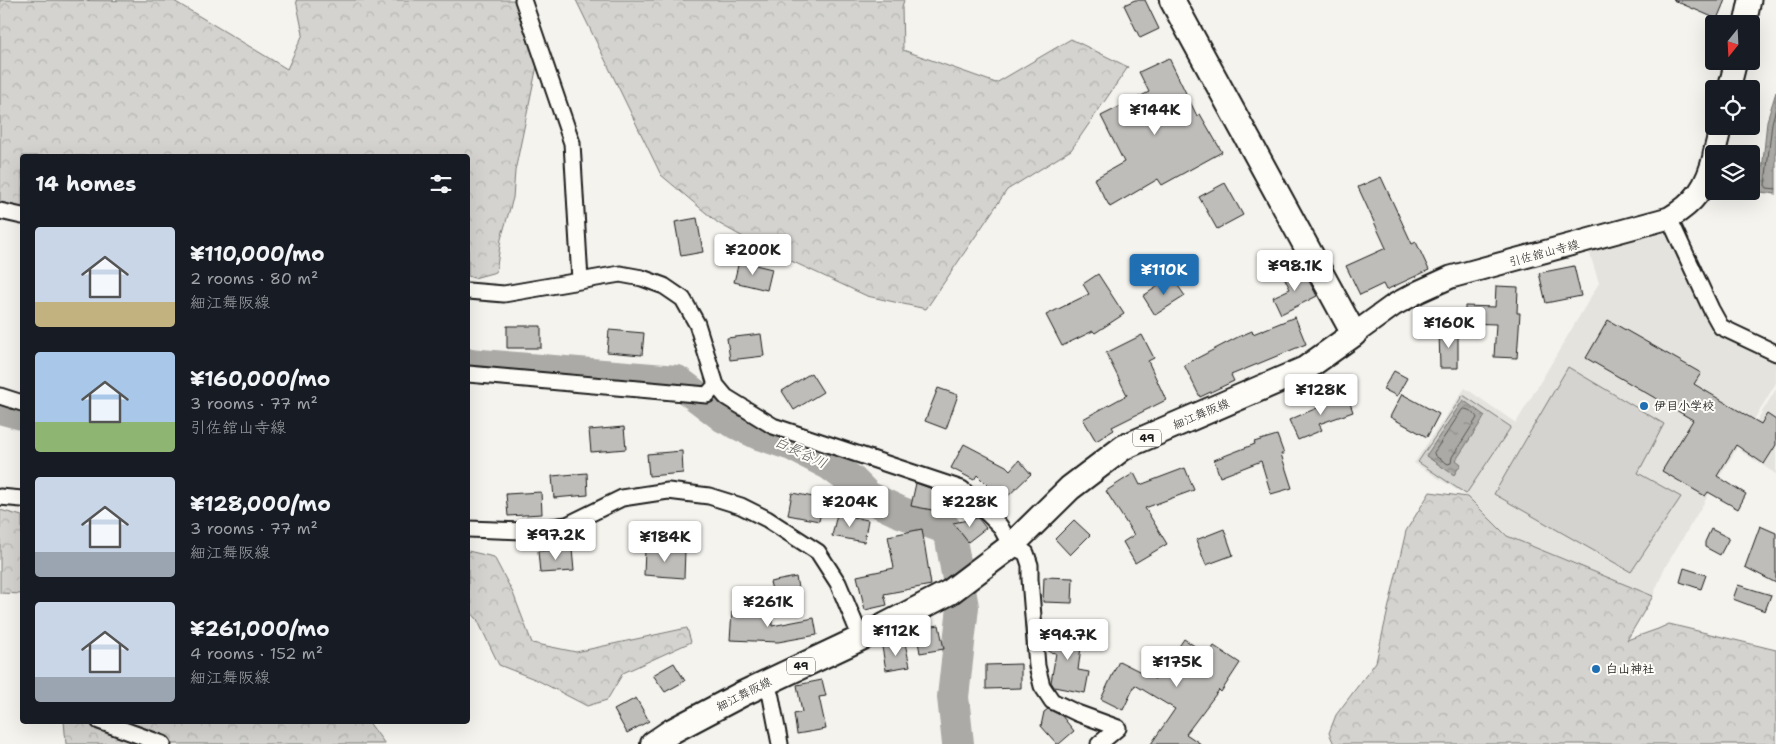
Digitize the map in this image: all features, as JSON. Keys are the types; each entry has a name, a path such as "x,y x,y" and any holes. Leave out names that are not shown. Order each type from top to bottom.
{"main road":[{"path":"1172,0 1354,334"},
{"path":"1747,15 1750,0"},
{"name":"引佐舘山寺線","path":"1354,334 1394,305 1451,277 1668,218 1681,211 1694,200 1705,184"},
{"name":"細江舞阪線","path":"653,744 672,731 766,682 861,638 957,586 1011,546 1070,488 1124,448 1305,369 1354,334"}],"street":[{"path":"523,0 572,143 580,280"},
{"path":"0,212 20,216"},
{"path":"1668,218 1711,310 1721,327 1776,353"},
{"path":"470,291 504,294 620,274 642,278 664,286 684,299 697,324 716,385 726,397 773,426 962,489 1000,526 1011,546 1026,553 1030,565 1037,666 1042,686 1052,701 1076,713 1118,728 1099,744"},
{"path":"470,374 708,395 716,385"},
{"path":"0,396 20,402"},
{"path":"470,529 524,531 567,525 622,498 668,491 717,499 741,506 767,519 818,552 838,584 861,638"},
{"path":"0,497 20,499"},
{"path":"766,682 771,697 780,744"},
{"path":"107,724 162,744"}],"shaded area":[{"name":"伊目小学校","path":"1664,233 1676,241 1719,332 1776,361 1776,383 1664,569 1653,596 1507,536 1468,497 1414,463 1465,388 1516,423 1599,283 1589,251"},
{"path":"1776,389 1776,474 1739,450"}],"green space":[{"path":"0,0 174,1 287,69 303,34 296,0 520,0 539,56 515,171 513,198 501,239 496,272 474,278 470,277 470,154 20,154 20,207 0,212"},
{"path":"576,0 904,0 902,7 903,50 996,83 1071,39 1128,67 1071,150 1007,190 926,309 867,296 761,247 718,223 661,175"},
{"path":"1568,367 1664,424 1638,473 1681,497 1631,572 1494,494"},
{"path":"1463,395 1511,427 1466,494 1418,462"},
{"path":"1430,492 1468,497 1507,536 1653,596 1627,640 1669,624 1776,650 1776,744 1334,744 1329,733 1336,715 1376,662 1406,531"},
{"path":"0,510 20,515 20,594 0,593"},
{"path":"470,551 494,557 513,593 532,643 576,652 687,628 691,642 623,673 607,700 587,706 537,680 499,665 477,619 470,611"},
{"path":"64,724 370,724 385,744 66,744"}],"water":[{"path":"1776,92 1776,194 1760,192 1767,121"},
{"path":"1463,400 1485,416 1456,460 1461,464 1454,475 1426,456"}],"building":[{"path":"1135,0 1145,0 1159,29 1140,38 1124,5"},
{"path":"1673,0 1725,0 1719,15 1708,15"},
{"path":"1169,58 1197,116 1200,114 1222,152 1162,185 1158,179 1110,207 1094,179 1124,162 1101,116 1149,92 1139,72"},
{"path":"1381,177 1412,244 1416,242 1429,270 1386,290 1383,284 1360,295 1346,266 1386,248 1358,187"},
{"path":"1225,183 1243,215 1217,229 1199,197"},
{"path":"697,218 703,252 681,256 675,222"},
{"path":"739,261 772,269 767,290 734,282"},
{"path":"1574,266 1581,296 1546,303 1539,273"},
{"path":"1302,268 1317,296 1281,314 1273,297 1290,289 1284,277"},
{"path":"1098,274 1124,314 1095,333 1093,331 1062,346 1046,315 1089,294 1083,284"},
{"path":"1172,277 1185,296 1155,315 1143,296"},
{"path":"1496,286 1518,287 1517,313 1520,313 1517,358 1494,357 1496,324 1465,323 1465,306 1495,307"},
{"path":"1295,317 1306,344 1231,375 1234,381 1200,397 1184,365 1238,337 1252,331 1253,334"},
{"path":"1608,320 1701,373 1694,384 1761,424 1767,414 1776,420 1776,445 1764,464 1736,445 1717,476 1746,494 1738,509 1708,492 1705,496 1662,471 1693,420 1586,358"},
{"path":"507,326 541,326 541,348 507,348"},
{"path":"609,330 644,333 642,355 607,352"},
{"path":"1439,331 1458,331 1458,368 1440,368"},
{"path":"761,334 764,356 730,360 727,338"},
{"path":"1142,335 1154,358 1148,361 1166,400 1112,427 1114,430 1096,441 1083,419 1127,395 1106,353"},
{"path":"1394,371 1407,378 1397,396 1383,389"},
{"path":"811,373 823,392 794,410 782,391"},
{"path":"938,388 958,395 946,429 925,421"},
{"path":"1347,394 1353,412 1319,424 1322,430 1298,440 1289,420 1324,405 1322,402"},
{"path":"1402,394 1439,414 1427,437 1390,417"},
{"path":"624,427 626,449 591,452 589,430"},
{"path":"1277,435 1284,454 1281,454 1292,488 1271,494 1261,461 1220,477 1214,460 1255,444 1254,442"},
{"path":"964,444 1006,466 1010,470 1019,460 1031,474 1007,497 990,488 977,475 974,480 951,468"},
{"path":"682,451 683,473 649,476 647,454"},
{"path":"1185,468 1194,490 1145,508 1167,544 1135,563 1123,542 1134,535 1106,491 1134,473 1140,485"},
{"path":"587,473 588,495 554,498 552,476"},
{"path":"916,483 946,494 943,512 911,506"},
{"path":"541,492 542,514 508,516 506,494"},
{"path":"792,493 824,499 819,521 788,515"},
{"path":"837,514 868,520 864,542 832,536"},
{"path":"978,518 986,528 968,542 953,523"},
{"path":"1074,520 1090,535 1070,555 1055,539"},
{"path":"1760,526 1776,533 1776,583 1745,567"},
{"path":"922,529 931,585 884,594 887,605 865,610 857,576 894,568 888,536"},
{"path":"1224,529 1233,555 1206,565 1196,540"},
{"path":"1711,529 1729,538 1720,555 1705,547 1705,542"},
{"path":"645,548 685,550 684,578 644,575"},
{"path":"572,549 574,571 540,573 538,551"},
{"path":"1684,568 1706,575 1701,589 1680,582"},
{"path":"796,577 799,593 774,598 770,582"},
{"path":"1044,577 1073,578 1072,603 1043,602"},
{"path":"1738,585 1771,595 1765,611 1733,599"},
{"path":"732,612 772,614 772,626 814,618 817,635 778,642 730,640"},
{"path":"939,625 944,649 920,653 916,629"},
{"path":"1051,629 1083,632 1078,670 1089,672 1085,693 1054,687 1051,682 1056,653 1049,652"},
{"path":"1184,639 1208,655 1214,646 1240,663 1221,692 1219,690 1186,734 1201,744 1151,744 1175,709 1135,685 1123,710 1101,699 1119,661 1155,679 1160,671 1162,672"},
{"path":"905,643 910,666 886,670 882,647"},
{"path":"674,663 685,681 665,692 653,675"},
{"path":"1021,664 1021,688 986,689 986,665"},
{"path":"822,680 826,696 819,697 826,729 797,734 794,714 802,712 797,685"},
{"path":"636,698 649,721 627,733 614,710"},
{"path":"1048,709 1062,716 1074,731 1059,744 1041,726 1044,712"}],"waterway":[{"name":"白長谷川","path":"470,364 677,381 724,417 759,434 792,445 829,464 852,481 868,497 900,512 945,528 951,540 963,607 953,697 958,744"},
{"name":"白長谷川","path":"0,408 20,413"}],"place":[{"name":"伊目小学校","path":"1644,406"},
{"name":"白山神社","path":"1596,669"}]}
